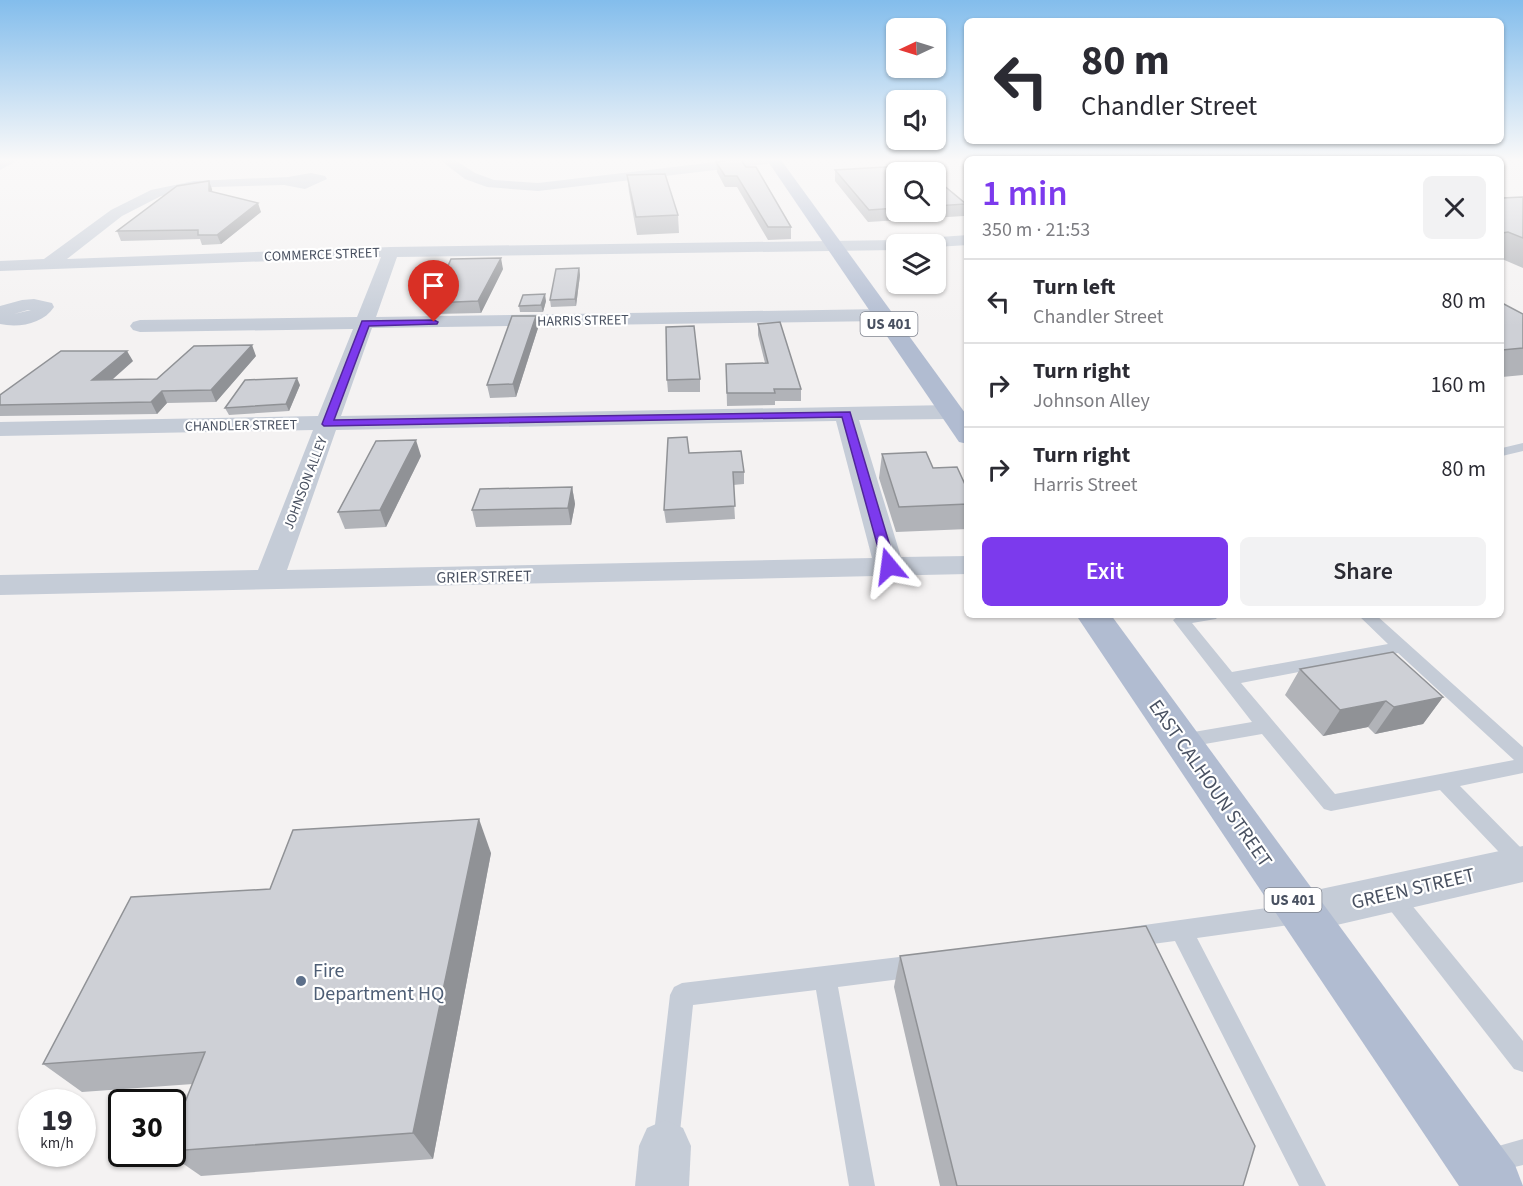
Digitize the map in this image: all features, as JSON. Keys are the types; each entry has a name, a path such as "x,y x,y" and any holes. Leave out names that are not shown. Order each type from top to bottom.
{"main road":[{"name":"US 401","path":"813,215 964,431"},
{"name":"EAST CALHOUN STREET","path":"1095,618 1486,1175"}],"street":[{"path":"49,264 115,215"},
{"path":"946,241 964,240"},
{"name":"COMMERCE STREET","path":"0,266 391,252 886,245"},
{"name":"JOHNSON ALLEY","path":"269,579 391,252"},
{"path":"0,316 6,320 24,318 44,309 45,306 34,304 86,263"},
{"name":"HARRIS STREET","path":"140,326 882,315"},
{"name":"CHANDLER STREET","path":"0,429 950,412"},
{"path":"846,414 889,566"},
{"name":"GRIER STREET","path":"0,585 964,565"},
{"name":"GREEN STREET","path":"1302,913 1523,864"}],"lane":[{"path":"1504,452 1523,447"},
{"path":"1193,618 1181,620 1331,803 1523,766"},
{"path":"1369,618 1523,758"},
{"path":"1228,679 1401,647"},
{"path":"1182,741 1266,726"},
{"path":"1444,782 1523,864"},
{"path":"1390,894 1523,1060"},
{"path":"1109,939 1302,913"},
{"path":"1180,930 1313,1186"},
{"path":"664,1166 682,995 943,962"},
{"path":"825,978 862,1186"},
{"path":"1486,1175 1523,1152"}],"building":[{"path":"138,215 242,215 217,235 198,235 198,230 117,231"},
{"path":"636,215 671,215 636,217"},
{"path":"761,215 784,215 791,227 768,227"},
{"path":"1504,215 1523,215 1523,238 1504,233"},
{"path":"501,258 478,301 432,303 451,259"},
{"path":"579,268 575,299 550,300 556,269"},
{"path":"545,294 541,305 519,306 523,295"},
{"path":"1504,304 1523,314 1523,348 1504,350"},
{"path":"512,316 536,316 513,384 487,385"},
{"path":"780,322 801,389 774,389 775,393 727,393 726,364 768,363 758,324"},
{"path":"694,326 700,379 667,380 666,327"},
{"path":"252,345 211,390 162,391 151,402 0,405 0,395 61,351 127,351 92,380 157,379 194,346"},
{"path":"297,378 286,404 225,408 245,380"},
{"path":"687,437 689,453 741,451 744,472 733,472 735,506 664,510 668,438"},
{"path":"416,440 380,510 338,512 376,441"},
{"path":"926,452 933,468 957,467 964,482 964,504 899,507 882,454"},
{"path":"572,487 568,508 472,510 480,489"},
{"path":"1393,652 1443,697 1394,707 1386,701 1340,710 1300,669"},
{"name":"Fire Department HQ","path":"479,819 413,1133 186,1150 186,1100 205,1052 43,1064 131,897 270,889 293,830"},
{"path":"1146,926 1255,1146 1243,1186 957,1186 900,956"}],"place":[{"name":"Fire Department HQ","path":"301,981"}],"route":[{"path":"434,322 365,323 328,424 846,414 889,566"}]}
